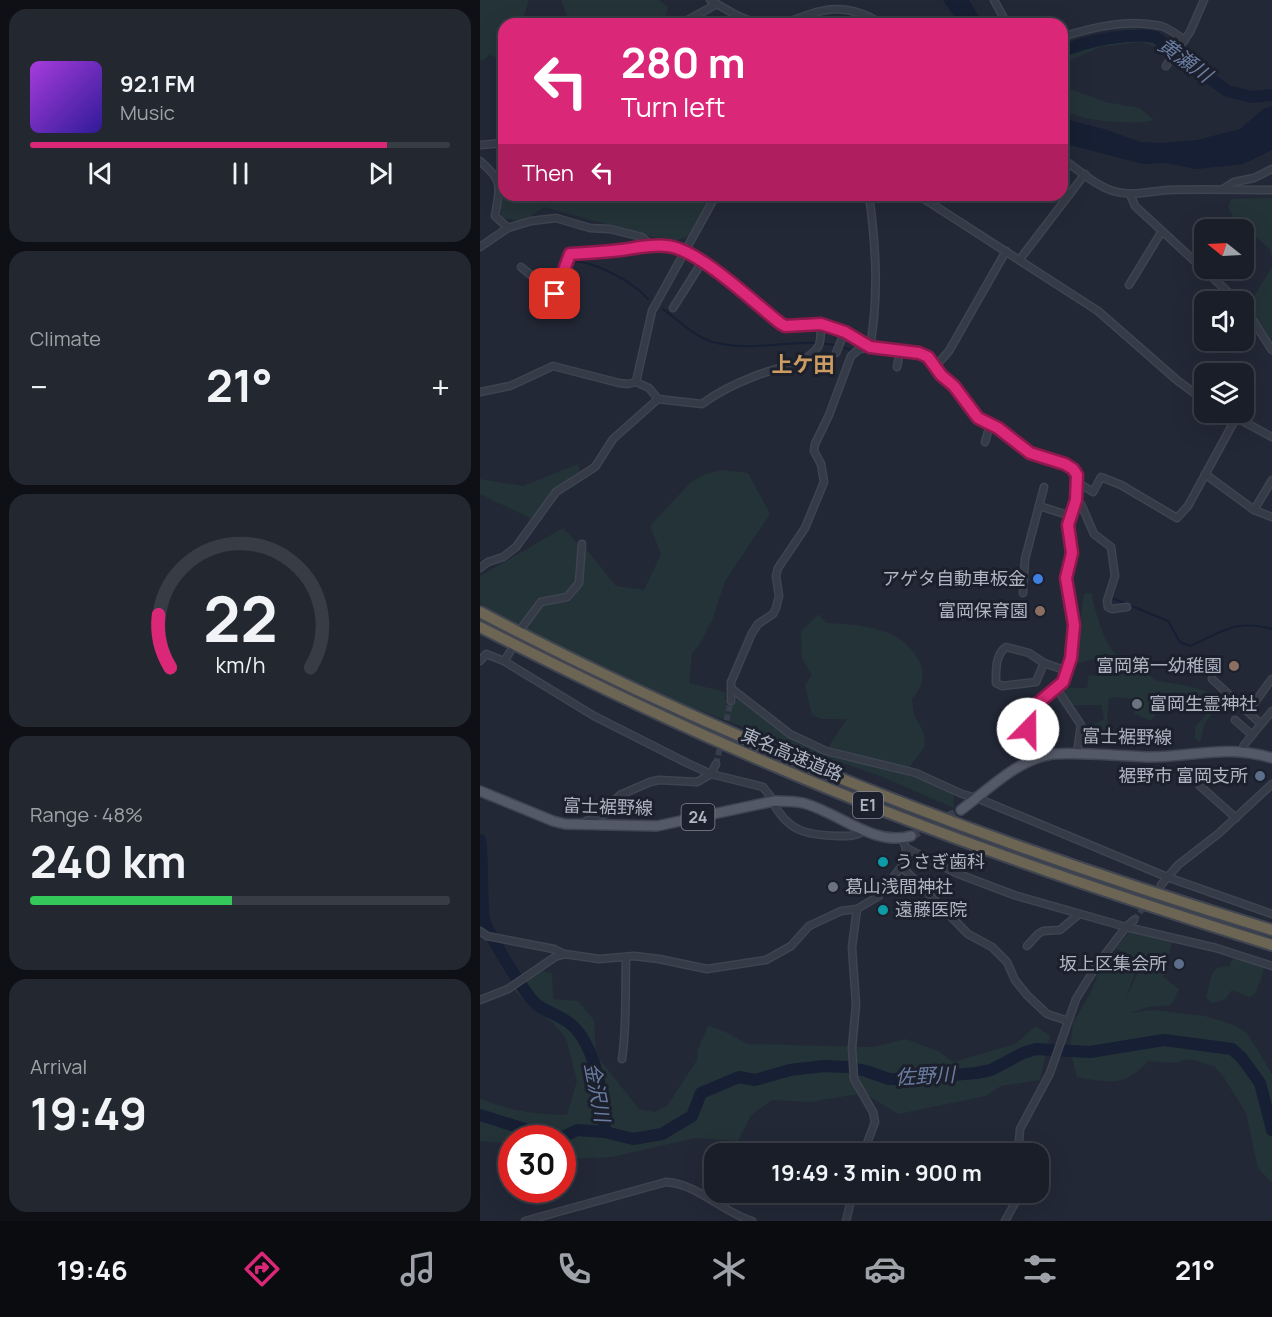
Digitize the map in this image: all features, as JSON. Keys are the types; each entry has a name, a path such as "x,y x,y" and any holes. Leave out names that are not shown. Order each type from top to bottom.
{"highway":[{"name":"東名高速道路","path":"480,612 631,687 834,775 1094,873 1272,930"},
{"name":"東名高速道路","path":"480,627 635,704 772,766 876,808 1075,882 1272,945"}],"main road":[{"name":"富士裾野線","path":"961,810 1019,767 1038,756 1077,753 1151,757 1227,750 1272,758"},
{"name":"富士裾野線","path":"481,792 553,821 582,826 657,826 773,801 803,803 865,830 891,838 907,837"}],"street":[{"path":"710,0 743,18"},
{"path":"854,9 858,0"},
{"path":"994,0 1003,18"},
{"path":"1166,66 1185,40 1204,0"},
{"path":"692,18 717,4"},
{"path":"802,18 834,8 854,9 871,18"},
{"path":"1068,35 1126,23 1163,26 1185,40"},
{"path":"480,145 498,144"},
{"path":"480,161 493,173 498,182"},
{"path":"1068,162 1105,188 1130,194 1168,190 1272,190"},
{"path":"1223,189 1234,182 1254,178 1272,169"},
{"path":"1068,196 1085,174"},
{"path":"1130,194 1135,206 1227,291"},
{"path":"498,198 495,216 508,228"},
{"path":"636,382 652,311 713,201"},
{"path":"870,201 874,231 876,281 875,318 870,347"},
{"path":"927,201 1098,311 1194,393"},
{"path":"1020,259 1064,201"},
{"path":"480,247 508,228 531,221 556,218 590,228 610,229 642,237 652,246"},
{"path":"1129,285 1162,231"},
{"path":"555,294 570,254 652,246 668,246 685,251 785,326 821,324 845,332 870,347 919,353 928,357 978,418 998,428 1030,453 1072,468 1077,475 1077,482 1075,502 1068,525 1072,553 1066,578 1074,625 1074,642 1063,682 1031,709 1028,715 1028,729 1038,756"},
{"path":"935,367 949,351 1006,251"},
{"path":"673,308 702,262"},
{"path":"521,267 566,303"},
{"path":"1254,322 1272,350"},
{"path":"480,392 510,386 553,366 619,383 636,382 649,388 658,399 702,405 718,393 801,360 813,352 819,346 821,324"},
{"path":"836,352 845,332"},
{"path":"731,701 734,675 752,633 758,624 773,614 776,608 779,596 776,576 778,568 805,528 824,482 814,452 815,444 854,352 870,347"},
{"path":"897,367 900,351"},
{"path":"480,568 488,562 503,557 516,547 556,492 595,467 613,439 658,399"},
{"path":"1077,482 1093,492 1101,477 1121,485 1177,518 1188,506 1233,423"},
{"path":"1245,423 1272,437"},
{"path":"985,442 990,425"},
{"path":"1205,474 1254,510 1272,517"},
{"path":"1254,510 1272,480"},
{"path":"1023,593 1025,559 1044,487"},
{"path":"1075,502 1081,504 1096,536 1111,547 1115,576 1107,601 1108,607 1112,609 1127,607"},
{"path":"1039,506 1071,516"},
{"path":"523,626 542,602 567,597 579,583 582,544"},
{"path":"1044,663 1036,682 1002,686 996,683 998,660 1001,651 1006,647 1029,652 1044,663 1067,671"},
{"path":"504,661 510,652"},
{"path":"480,661 489,653 594,716 687,764 711,774 763,787 773,801 777,812 793,828 821,836 856,836 865,830"},
{"path":"1212,679 1260,723"},
{"path":"1247,711 1272,679"},
{"path":"1057,688 1081,725 1077,753"},
{"path":"732,689 790,734 826,752 916,773 1167,877 1272,914"},
{"path":"1242,751 1260,723 1272,711"},
{"path":"1235,720 1252,735"},
{"path":"582,826 586,821 608,813 620,795 650,782 669,780 697,782 711,774 716,764"},
{"path":"1161,885 1178,865 1236,818 1272,784"},
{"path":"1200,786 1236,818"},
{"path":"1266,789 1272,794"},
{"path":"480,932 487,936 554,949 565,954 599,959 659,958 707,969 766,960 791,946 809,926 841,911 857,909 879,896 905,862 907,837"},
{"path":"906,848 956,873 1014,895 1126,927 1216,948 1272,966"},
{"path":"902,867 968,934 992,947 1007,962 1015,980 1047,1014 1068,1021"},
{"path":"857,909 852,947 856,1005 852,1048 854,1079 864,1093 875,1122 867,1143"},
{"path":"1027,946 1038,934 1043,931 1060,930 1079,914"},
{"path":"1019,1143 1020,1129 1050,1073 1076,999 1126,927 1134,920"},
{"path":"480,1000 508,989 555,957 565,954"},
{"path":"622,1059 625,1039 626,957"},
{"path":"525,1221 666,1182 688,1187 752,1221"},
{"path":"846,1221 850,1203"},
{"path":"1005,1221 1015,1203"}],"shaded area":[{"path":"480,0 529,0 523,18 498,18 498,58 489,55 480,61"},
{"path":"561,0 659,0 668,7 665,18 569,18"},
{"path":"1135,28 1158,35 1170,45 1167,51 1142,42 1100,47 1068,61 1068,47 1097,34"},
{"path":"1068,88 1105,102 1139,108 1154,120 1132,123 1095,120 1068,112"},
{"path":"1272,198 1272,260 1270,249 1254,235 1254,219 1234,219 1228,207 1231,199"},
{"path":"501,201 710,201 692,235 672,242 544,207 522,222 501,217"},
{"path":"1272,267 1272,339 1254,316 1254,297"},
{"path":"578,464 580,472 552,493 532,519 480,494 480,479 523,486"},
{"path":"722,470 748,473 770,514 725,581 713,618 698,647 692,653 689,683 725,692 725,700 734,704 737,698 791,737 824,753 847,719 822,719 812,715 805,685 812,675 802,658 801,631 819,614 826,623 866,627 891,634 911,649 922,671 920,686 912,699 914,715 924,733 925,746 906,772 953,792 954,808 880,776 656,694 515,628 480,603 480,576 563,528 579,545 582,544 616,586 644,590 661,554 650,526 691,482 703,475"},
{"path":"1091,593 1105,639 1122,661 1157,680 1200,689 1220,701 1204,725 1200,742 1195,738 1195,727 1209,711 1192,698 1173,692 1151,721 1134,713 1134,708 1139,709 1142,700 1109,698 1107,717 1110,739 1098,737 1089,727 1104,719 1101,705 1073,705 1062,688 1087,688 1089,675 1100,676 1108,668 1099,658 1074,664 1084,594"},
{"path":"1130,931 1173,938 1163,977 1179,989 1171,1005 1148,1007 1130,1013 1153,1010 1205,1016 1234,1025 1247,1033 1272,1074 1272,1183 1258,1168 1246,1113 1223,1076 1214,1066 1189,1059 1174,1063 1148,1061 1132,1075 1116,1081 1098,1081 1077,1077 1070,1049 1073,1023 1092,990 1100,968 1115,952 1138,965 1125,1000 1143,962 1116,948"},
{"path":"1234,955 1264,966 1255,994 1249,997 1232,990 1224,1000 1212,1003 1206,998 1212,973 1217,968 1229,966"},
{"path":"541,971 552,973 553,999 578,1001 594,1020 596,1055 639,1109 655,1112 667,1106 697,1060 698,1049 708,1026 724,1031 747,1044 874,1047 906,1039 940,1052 953,1062 1015,1044 1036,1026 1050,1036 1040,1080 1001,1086 986,1096 898,1114 864,1093 810,1102 772,1100 751,1115 738,1141 695,1138 612,1157 576,1159 576,1125 498,1125 498,1143 480,1141 480,1098 522,1111 567,1115 577,1081 566,1038 552,1022 530,1007 513,989"}],"water":[{"path":"943,0 969,0 980,18 955,18"},
{"path":"1272,106 1272,150 1243,164 1196,169 1166,163 1143,164 1068,145 1068,118 1140,142 1161,143 1197,140 1240,129 1263,109"}],"waterway":[{"name":"黄瀬川","path":"1068,49 1107,38 1155,37 1227,91 1252,97 1272,95"},
{"path":"571,261 591,265 613,274 633,286 648,299"},
{"path":"663,309 693,332 713,342 748,346 818,343 851,350"},
{"path":"1116,555 1118,578 1112,598 1168,621 1180,642 1190,646 1238,626 1248,625 1272,629"},
{"name":"金沢川","path":"480,840 485,923 524,989 536,1004 571,1024 583,1038 598,1077 605,1132"},
{"name":"佐野川","path":"480,1115 553,1138 565,1136 577,1130 605,1132 633,1139 662,1134 692,1116 701,1093 739,1077 755,1080 790,1070 824,1066 847,1067 889,1079 976,1073 991,1070 1023,1053 1036,1049 1090,1052 1164,1040 1232,1049 1242,1058 1260,1083 1272,1130"}],"tunnel":[{"path":"716,764 731,701"},
{"path":"911,836 961,810"},
{"path":"1134,920 1161,885"}],"place":[{"name":"アゲタ自動車板金","path":"1038,579"},
{"name":"富岡保育園","path":"1040,611"},
{"name":"富岡第一幼稚園","path":"1234,666"},
{"name":"富岡生霊神社","path":"1137,704"},
{"name":"裾野市 富岡支所","path":"1260,776"},
{"name":"うさぎ歯科","path":"883,862"},
{"name":"葛山浅間神社","path":"833,887"},
{"name":"遠藤医院","path":"883,910"},
{"name":"坂上区集会所","path":"1179,964"}],"district":[{"name":"上ケ田","path":"803,365"}],"route":[{"path":"555,294 570,254 652,246 668,246 685,251 719,274 785,326 821,324 845,332 870,347 919,353 928,357 978,418 998,428 1030,453 1052,459 1073,469 1077,475 1076,500 1068,525 1072,553 1066,570 1066,578 1074,617 1074,642 1063,682 1031,709 1027,720 1028,729"}]}
